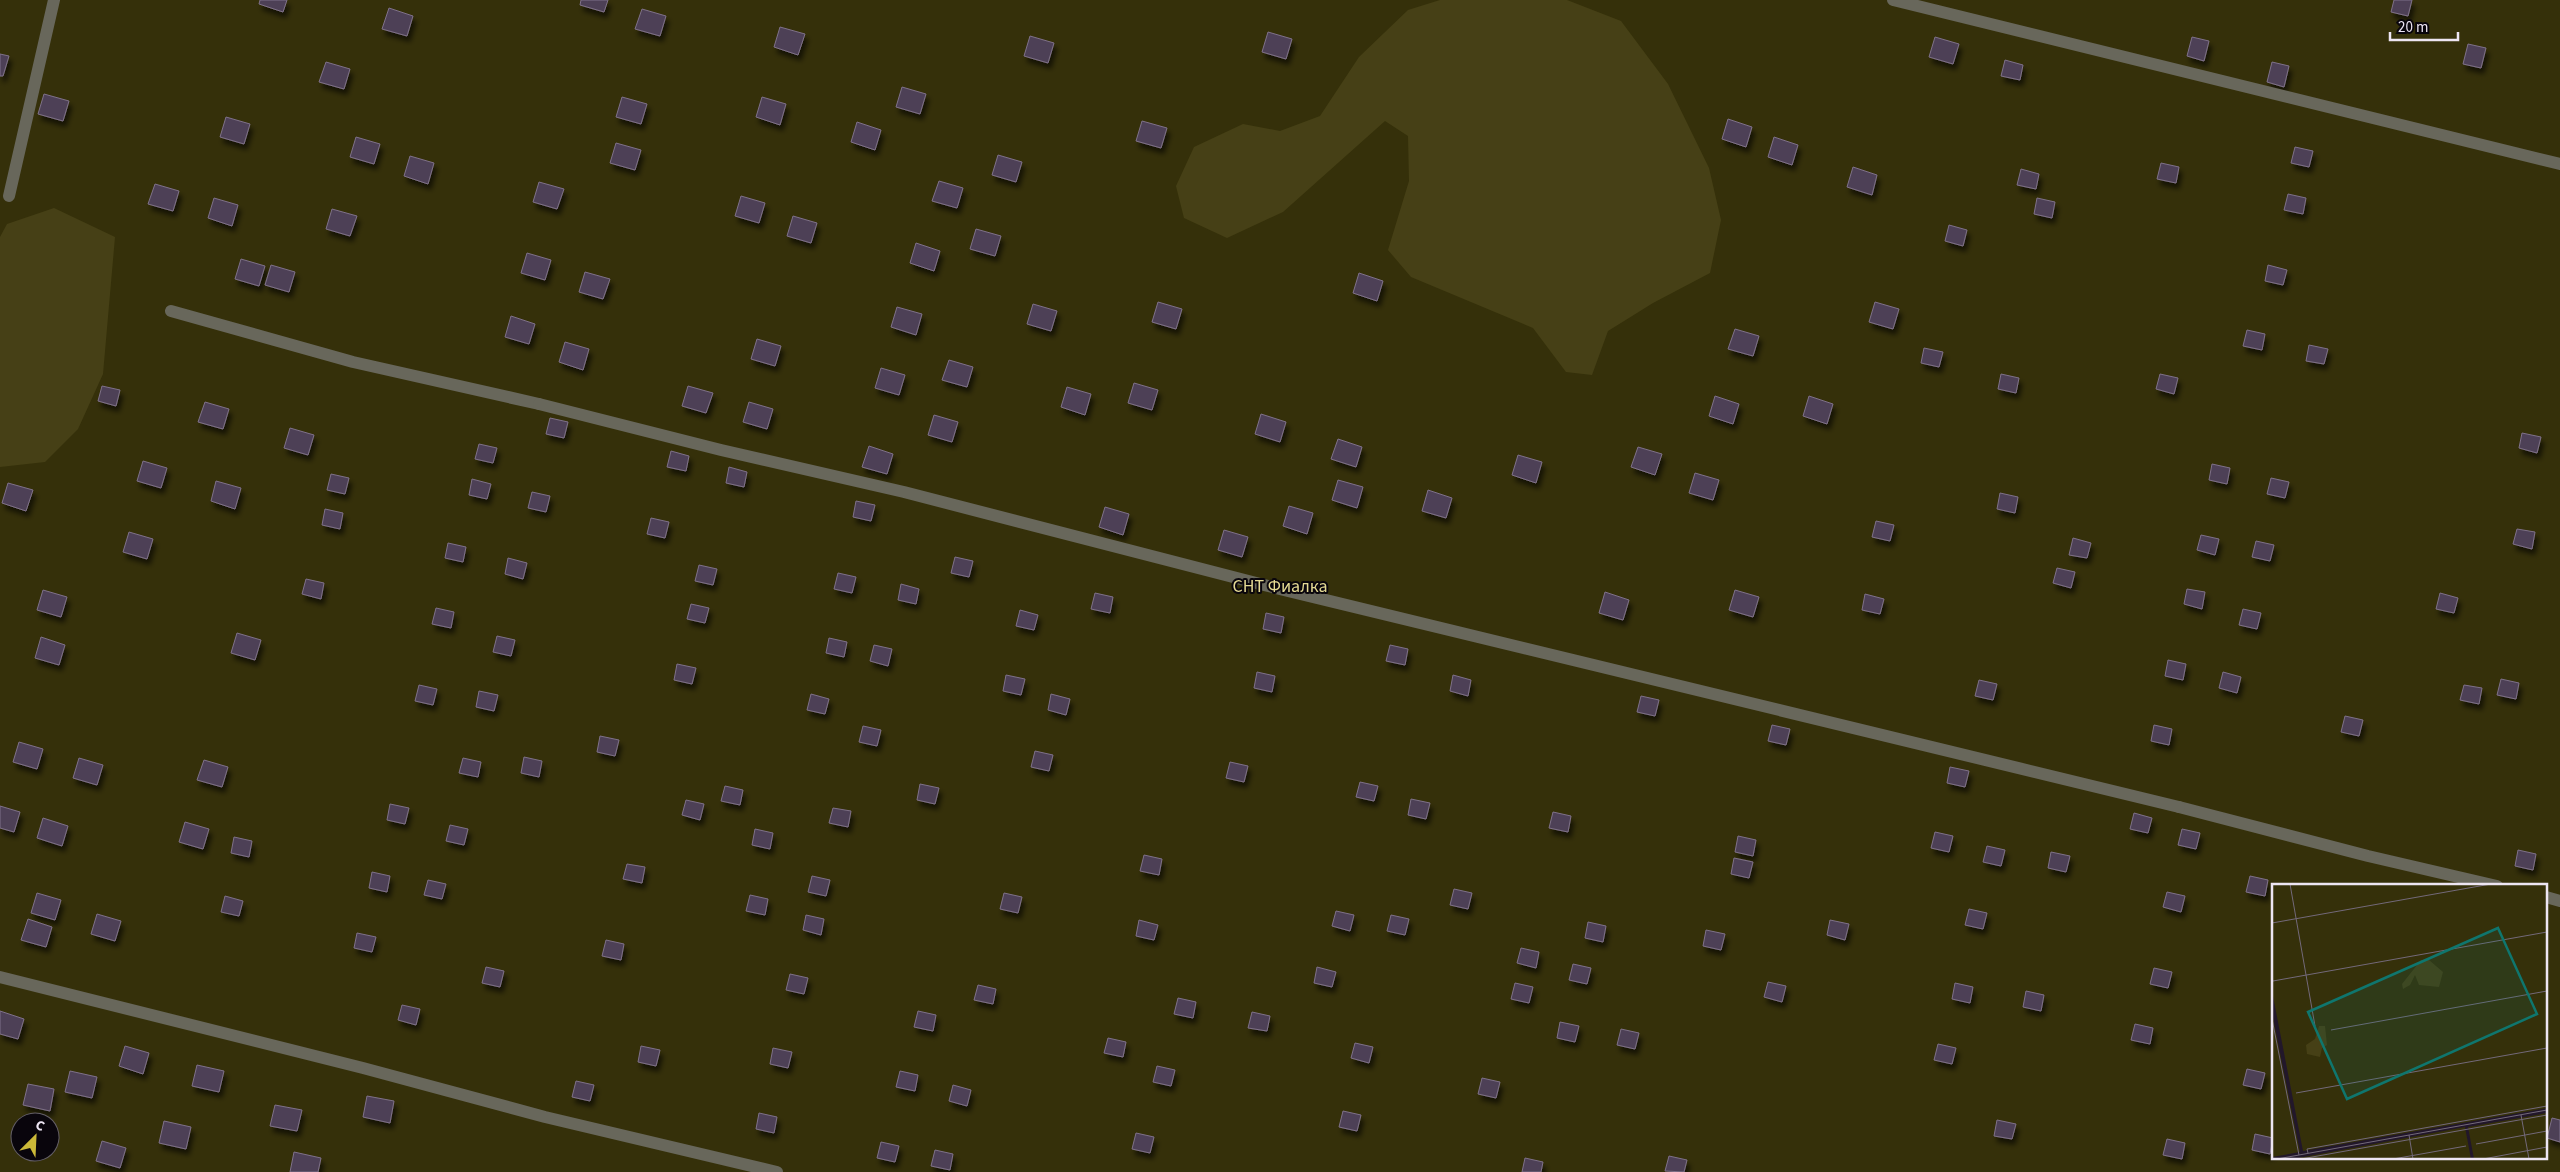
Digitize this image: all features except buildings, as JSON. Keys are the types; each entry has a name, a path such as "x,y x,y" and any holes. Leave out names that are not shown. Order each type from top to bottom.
{"street":[{"path":"9,196 54,0"},
{"path":"1893,0 2560,164"},
{"path":"171,312 353,362 539,404 721,450 904,492 1274,587 2179,807 2368,856 2489,884"},
{"path":"0,977 363,1068 545,1117 777,1172"}],"green space":[{"name":"СНТ Фиалка","path":"0,0 2560,0 2560,1172 0,1172"}],"shaded area":[{"path":"1440,0 1567,0 1621,21 1668,84 1709,168 1721,220 1710,273 1653,303 1608,331 1592,375 1566,372 1533,328 1411,277 1388,250 1409,181 1408,136 1385,121 1283,212 1227,238 1184,218 1176,186 1194,147 1243,124 1280,131 1320,116 1359,57 1408,10"},
{"path":"54,208 115,237 103,374 78,429 45,462 0,467 0,237 7,224"}]}
